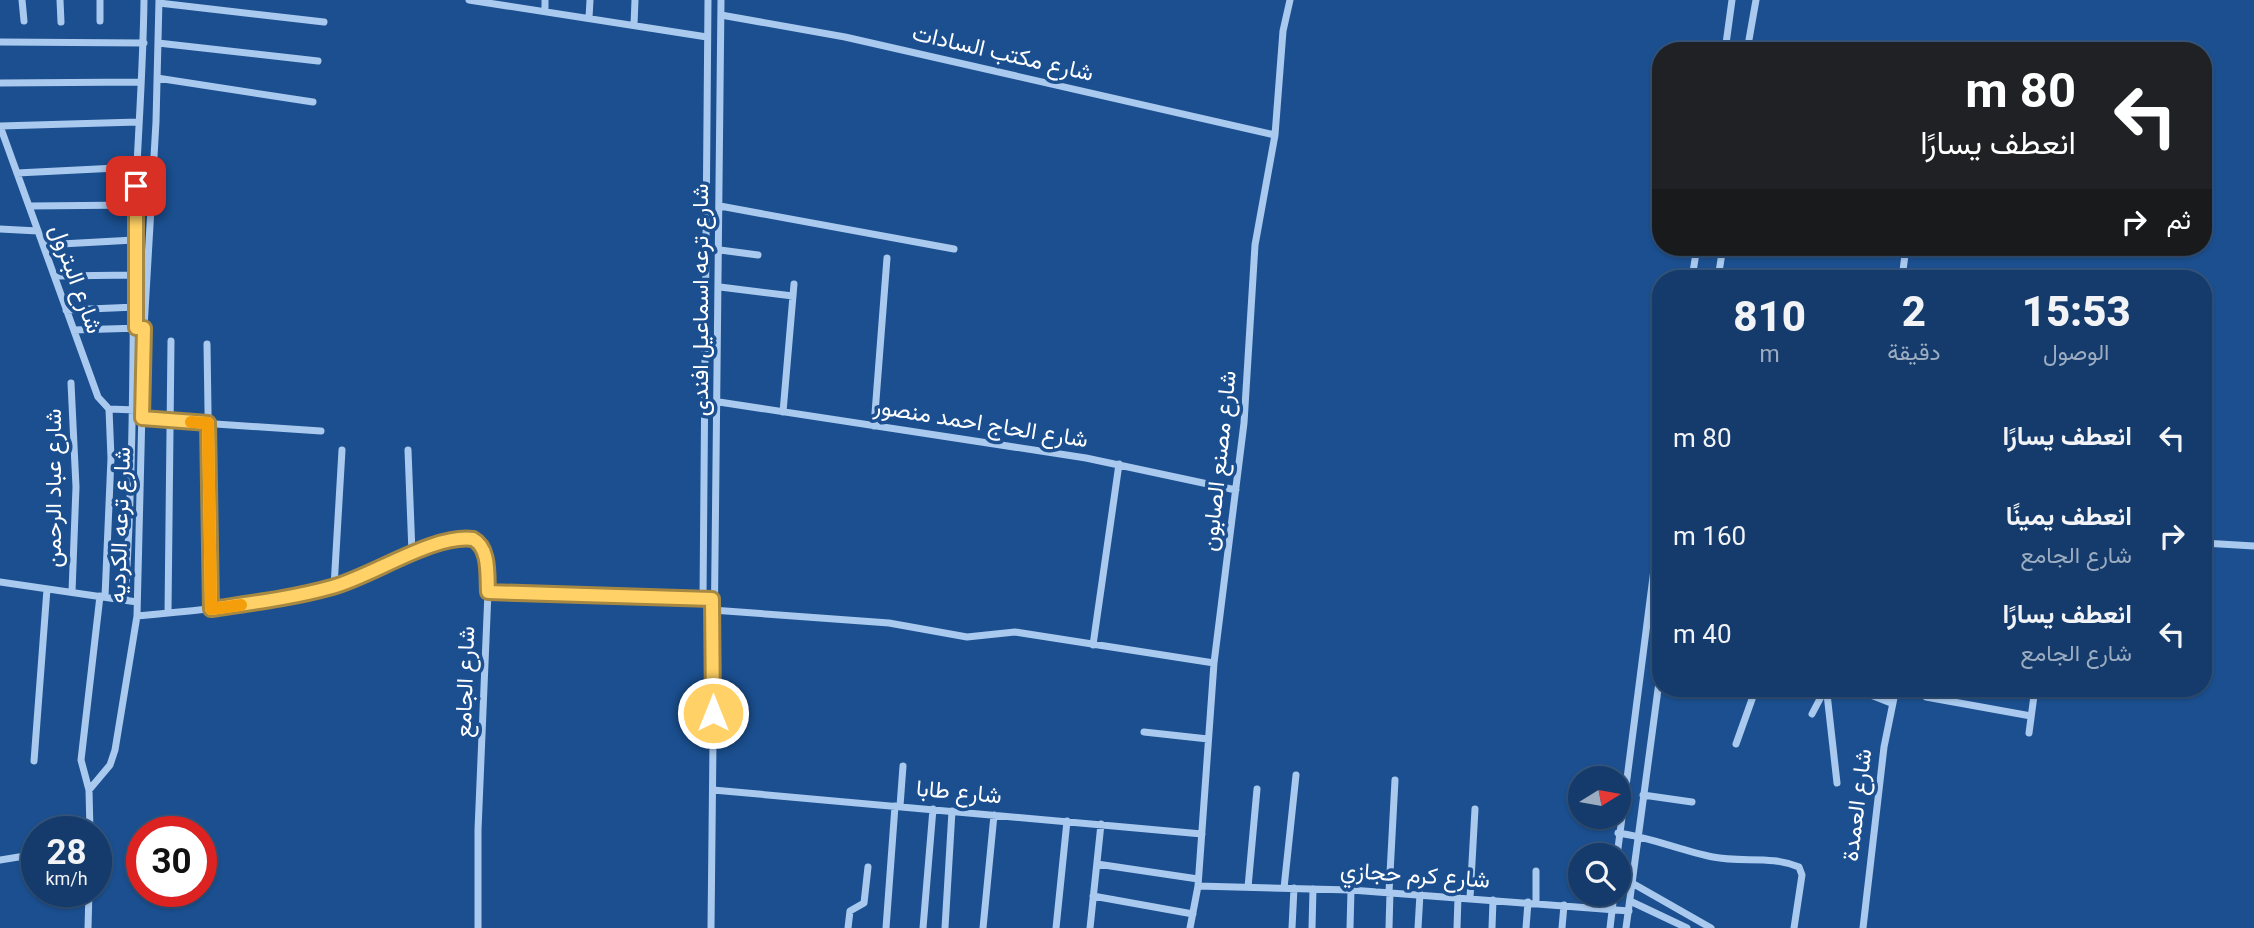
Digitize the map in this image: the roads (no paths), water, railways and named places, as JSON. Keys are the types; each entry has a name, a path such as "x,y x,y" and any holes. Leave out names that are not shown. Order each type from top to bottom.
{"street":[{"path":"22,0 24,21"},
{"path":"60,0 61,22"},
{"path":"100,0 100,21"},
{"name":"شارع ترعه الكرديه","path":"89,790 105,772 115,750 137,616 142,414 134,240 144,0"},
{"path":"469,0 507,3 707,37"},
{"path":"545,0 545,11"},
{"path":"589,18 590,0"},
{"path":"634,25 635,0"},
{"name":"شارع ترعه اسماعيل افندى","path":"703,599 708,0"},
{"name":"شارع ترعه اسماعيل افندى","path":"711,928 712,599 719,402 721,0"},
{"name":"شارع مصنع الصابون","path":"1190,928 1198,883 1214,663 1249,371 1255,245 1275,135 1281,49 1290,0"},
{"path":"1726,42 1732,0"},
{"path":"1749,42 1756,0"},
{"path":"159,1 324,22"},
{"name":"شارع ترعه الكرديه","path":"125,600 133,410 157,78 159,1"},
{"name":"شارع مكتب السادات","path":"721,15 845,37 1275,135"},
{"path":"0,42 144,43"},
{"path":"158,43 318,61"},
{"path":"157,78 313,102"},
{"path":"0,83 141,82"},
{"path":"707,91 719,92"},
{"path":"0,126 138,122"},
{"name":"شارع البترول","path":"0,126 98,397 109,409"},
{"path":"17,173 137,167"},
{"path":"29,206 135,205"},
{"path":"720,206 954,249"},
{"path":"0,229 38,232"},
{"path":"43,245 134,240"},
{"path":"720,250 758,255"},
{"path":"874,426 887,257"},
{"path":"55,276 135,275"},
{"path":"783,412 794,284"},
{"path":"720,287 793,296"},
{"path":"66,310 136,307"},
{"path":"74,330 140,328"},
{"path":"168,613 171,341"},
{"path":"207,344 211,609"},
{"name":"شارع عباد الرحمن","path":"71,383 76,487 72,592"},
{"name":"شارع الحاج احمد منصور","path":"719,402 1119,464 1236,490"},
{"path":"90,816 89,790 81,760 103,597 111,458 109,409 133,410 170,420 321,430"},
{"path":"334,587 342,450"},
{"path":"408,450 412,553"},
{"path":"1093,645 1119,464"},
{"name":"شارع الجامع","path":"137,616 211,609 334,587 376,572 412,553 465,538 477,541 486,558 488,592 478,830 478,928"},
{"path":"2212,544 2254,546"},
{"path":"0,582 137,603"},
{"path":"1617,843 1652,582"},
{"path":"34,761 47,589"},
{"path":"488,592 712,599"},
{"path":"712,610 890,623 967,637 1015,632 1214,663"},
{"path":"1631,892 1657,697"},
{"path":"1736,744 1753,697"},
{"path":"1812,714 1823,697"},
{"path":"1825,697 1837,783"},
{"path":"1876,697 1891,703"},
{"name":"شارع العمدة","path":"1863,928 1893,697"},
{"path":"1926,697 2031,716"},
{"path":"2029,733 2034,697"},
{"path":"1144,732 1208,739"},
{"path":"886,928 903,766"},
{"path":"1284,888 1296,775"},
{"path":"1389,928 1395,780"},
{"path":"1248,887 1257,789"},
{"name":"شارع طابا","path":"713,790 1202,834"},
{"path":"1643,795 1692,802"},
{"path":"923,928 933,809"},
{"path":"1470,898 1475,809"},
{"path":"945,928 952,811"},
{"path":"983,928 994,815"},
{"path":"1056,928 1067,821"},
{"path":"1090,928 1101,824"},
{"path":"1618,833 1638,835 1713,857 1788,863 1799,867 1802,875 1794,928"},
{"path":"0,860 21,857"},
{"name":"شارع كرم حجازي","path":"1097,864 1198,883 1420,894 1629,911"},
{"path":"848,928 850,912 864,903 868,867"},
{"path":"1526,928 1536,871"},
{"path":"1632,883 1711,928"},
{"path":"1292,928 1294,888"},
{"path":"1312,928 1313,889"},
{"path":"1350,928 1351,890"},
{"path":"1418,928 1420,894"},
{"path":"1093,896 1193,914"},
{"path":"1457,928 1458,897"},
{"path":"1492,928 1493,900"},
{"path":"1631,901 1687,928"},
{"path":"1562,928 1564,905"},
{"path":"1610,928 1612,906"},
{"path":"1626,928 1630,906"},
{"path":"88,928 89,907"}]}
